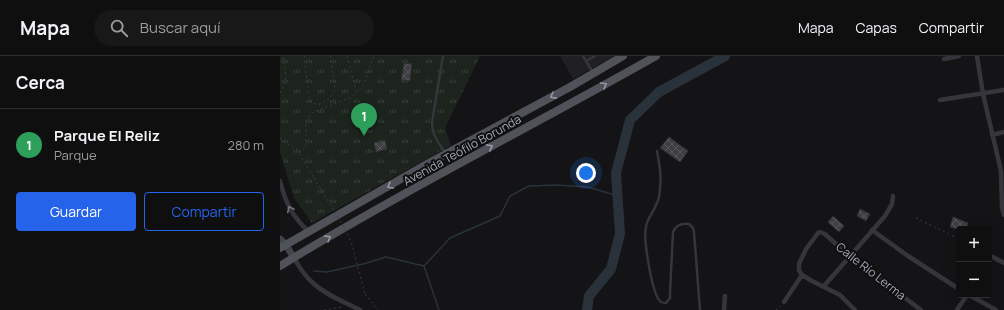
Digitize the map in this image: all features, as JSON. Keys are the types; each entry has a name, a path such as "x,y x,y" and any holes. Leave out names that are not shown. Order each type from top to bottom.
{"main road":[{"name":"Avenida Teófilo Borunda","path":"282,244 309,232 623,56"},
{"name":"Avenida Teófilo Borunda","path":"280,266 453,167 656,56"},
{"path":"446,154 453,167"}],"street":[{"path":"944,59 959,56"},
{"path":"977,56 983,94 992,135 1002,170 1004,215"},
{"path":"940,100 1004,90"},
{"path":"992,135 1004,132"},
{"path":"280,181 287,203 292,212 309,232"},
{"path":"824,286 885,216 892,204 893,196"},
{"path":"872,230 908,256 956,287"},
{"name":"Calle Río Lerma","path":"802,275 799,270 799,264 815,235 820,232 829,237 849,256 921,310"},
{"path":"282,244 312,283 360,310"},
{"path":"992,256 1004,263"},
{"path":"784,302 802,275 840,295 855,310"},
{"path":"724,296 724,310"},
{"path":"957,310 966,298"},
{"path":"974,298 996,310"}],"lane":[{"path":"443,56 432,129 436,139 446,154"},
{"path":"583,56 594,73"},
{"path":"586,61 595,56"},
{"path":"657,151 661,170 660,186 656,206 649,219 645,233 647,259 659,300 666,303 670,293 673,232 676,226 689,224 694,232 700,310"}],"path":[{"path":"280,93 286,84 283,56"},
{"path":"304,56 310,102 318,105 332,97 334,93 335,88 330,56"},
{"path":"347,56 356,94"},
{"path":"299,153 306,147 306,121 311,113 352,97 356,94 363,86 374,56"},
{"path":"280,138 299,153 342,224 351,241 365,294 378,310"},
{"path":"916,218 956,238"},
{"path":"776,310 784,302"},
{"path":"324,310 351,305"}],"shaded area":[{"path":"560,56 614,56 573,79"}],"green space":[{"path":"280,56 480,56 445,128 451,145 312,223 294,198 280,152"}],"building":[{"path":"404,63 412,64 410,81 401,80"},
{"path":"669,137 688,151 680,162 660,148"},
{"path":"385,140 387,149 376,152 374,143"},
{"path":"860,209 870,214 866,221 857,216"},
{"path":"833,216 844,226 839,232 828,222"},
{"path":"953,217 968,223 967,226 956,226 956,229 950,227"}],"waterway":[{"path":"587,310 589,296 611,269 620,234 616,173 630,120 659,92 725,56"},
{"path":"439,310 424,266 450,238 500,216 510,196 529,186 557,185 588,187 618,196"},
{"path":"314,271 327,272 386,257 424,266"}],"place":[{"name":"Parque El Reliz","path":"364,136"}]}
